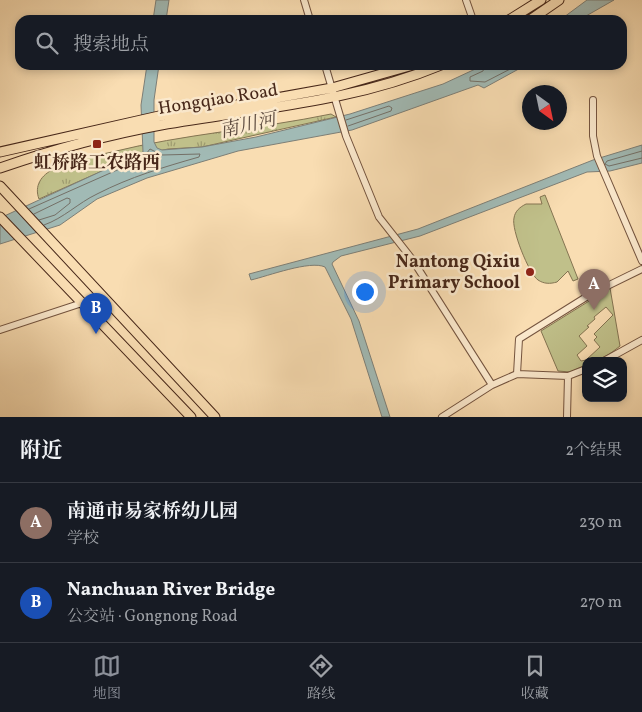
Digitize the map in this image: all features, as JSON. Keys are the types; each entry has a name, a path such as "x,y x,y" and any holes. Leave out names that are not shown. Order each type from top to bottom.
{"main road":[{"path":"517,15 541,0"},
{"path":"537,15 559,0"},
{"name":"Hongqiao Road","path":"0,168 73,146 139,130 159,121 332,88 395,70"},
{"name":"Hongqiao Road","path":"0,152 139,121 159,121 334,99 429,70"},
{"path":"0,186 215,417"},
{"path":"0,217 191,417"}],"street":[{"path":"304,0 308,15"},
{"path":"466,0 471,15"},
{"path":"327,70 337,113 380,217 400,244 492,385"},
{"path":"593,100 592,136 597,156 642,261"},
{"path":"517,374 519,340 591,294 642,269"},
{"path":"0,330 82,303"},
{"path":"611,357 642,340"},
{"path":"442,417 492,385 517,374 568,376 582,371"},
{"path":"567,417 568,376"}],"green space":[{"path":"331,114 336,117 202,147 168,149 136,156 39,199 38,185 45,174 75,161 166,141"},
{"path":"545,195 578,279 573,281 568,271 557,282 547,283 538,280 530,269 518,241 514,224 515,213 526,204 542,204 540,197"},
{"path":"610,288 620,346 604,357 589,357 600,347 594,340 597,337 594,334 613,315 606,307 594,317 595,319 587,326 589,327 579,336 587,346 577,355 582,361 582,367 570,372 558,371 541,331"}],"water":[{"path":"156,0 169,0 167,15 154,15"},
{"path":"587,0 614,0 588,15 567,15"},
{"path":"146,70 158,70 154,100 154,142 157,148 162,150 202,147 256,137 350,114 443,84 473,70 517,70 484,88 478,85 352,130 238,151 147,178 97,199 60,225 0,244 0,218 143,152 141,105"},
{"path":"642,145 642,163 610,171 587,172 420,236 341,256 333,262 332,264 359,321 390,417 382,417 351,319 325,267 318,265 299,267 251,280 249,274 418,229 593,160"}],"place":[{"name":"虹桥路工农路西","path":"97,144"},
{"name":"Nantong Qixiu Primary School","path":"530,272"},
{"name":"南通市易家桥幼儿园","path":"594,310"},
{"name":"Nanchuan River Bridge","path":"96,334"}],"water label":[{"name":"南川河","path":"248,126"}]}
